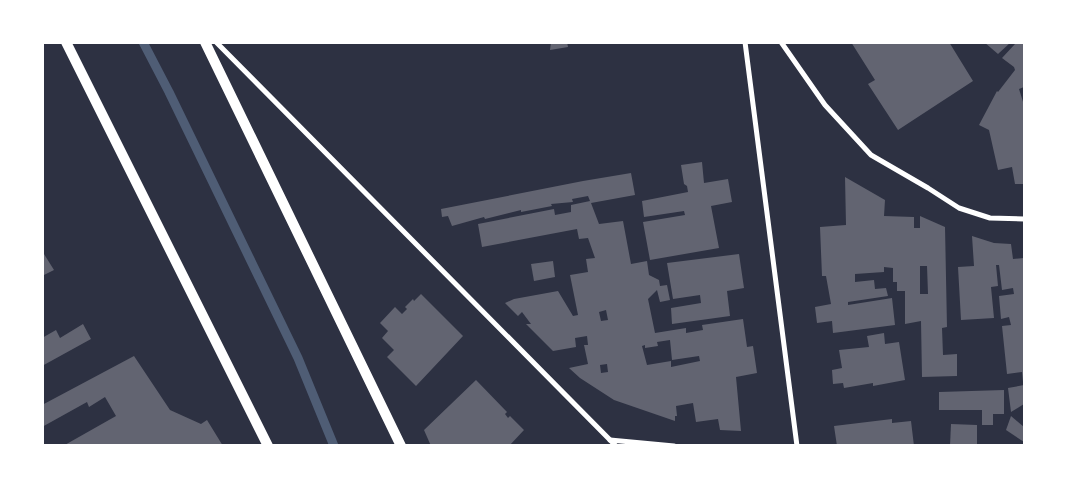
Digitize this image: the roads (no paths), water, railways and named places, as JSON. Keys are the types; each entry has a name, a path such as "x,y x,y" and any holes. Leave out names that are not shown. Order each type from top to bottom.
{"main road":[{"path":"66,42 268,446"},
{"path":"205,42 401,446"}],"street":[{"path":"216,42 616,446"},
{"path":"745,42 797,446"},
{"path":"781,42 825,105 871,155 959,208 990,218 1024,219"},
{"path":"610,440 674,446"}],"waterway":[{"path":"143,42 298,358 334,446"}]}
